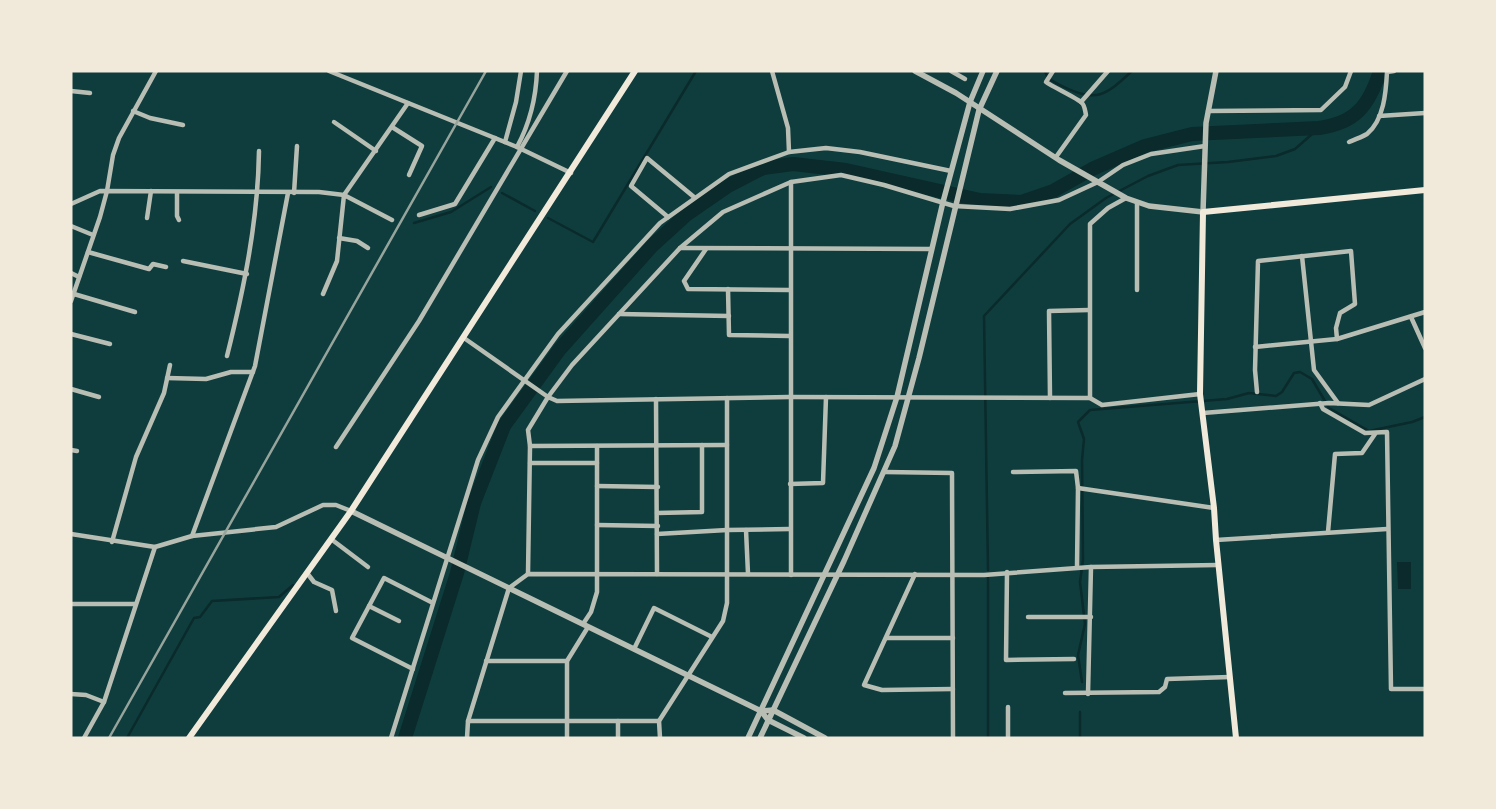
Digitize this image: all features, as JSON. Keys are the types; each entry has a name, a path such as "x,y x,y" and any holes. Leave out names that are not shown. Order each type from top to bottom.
{"main road":[{"path":"189,738 351,511 571,173 635,71"},
{"path":"1236,738 1214,508 1202,414 1203,212 1425,190"}],"street":[{"path":"71,301 107,191 113,155 119,138 156,71"},
{"path":"330,71 519,147 571,173"},
{"path":"504,142 516,102 521,71"},
{"path":"519,147 527,129 537,89 538,71"},
{"path":"336,447 419,321 519,147 567,71"},
{"path":"772,71 788,128 789,152"},
{"path":"915,71 970,102 979,110 1126,198 1137,203 1203,212 1206,123 1216,71"},
{"path":"952,71 965,79"},
{"path":"748,738 874,468 897,397 950,173 970,102 983,71"},
{"path":"760,738 885,472 908,398 979,110 997,71"},
{"path":"1056,157 1086,115 1084,97 1108,71"},
{"path":"1208,111 1321,110 1345,87 1351,71"},
{"path":"1349,142 1367,134 1379,116 1386,92 1387,72 1394,71"},
{"path":"1052,73 1046,82 1066,95 1084,97"},
{"path":"71,90 90,93"},
{"path":"324,294 337,261 344,195 408,102"},
{"path":"133,111 150,118 183,125"},
{"path":"1379,116 1425,113"},
{"path":"334,122 376,151"},
{"path":"392,127 422,146 408,174"},
{"path":"419,215 455,204 495,138"},
{"path":"528,574 530,446 528,430 546,396 572,365 680,248 723,212 791,182 841,175 955,204 1010,210 1028,208 1059,200 1123,166 1151,154 1205,145"},
{"path":"294,193 297,146"},
{"path":"391,738 478,460 498,417 558,334 595,292 668,217 729,174 789,152 826,148 860,152 950,173"},
{"path":"227,356 247,274 258,192 259,151"},
{"path":"668,217 631,186 647,158 694,197"},
{"path":"791,182 789,249 791,575"},
{"path":"71,204 100,191 177,193 318,192 344,195 392,220"},
{"path":"147,218 151,191"},
{"path":"177,193 177,216 179,220"},
{"path":"192,536 253,372 288,193"},
{"path":"1090,398 1090,224 1108,208 1126,198"},
{"path":"1137,203 1138,290"},
{"path":"71,226 93,235"},
{"path":"339,238 357,241 368,248"},
{"path":"680,248 931,250"},
{"path":"706,249 684,281 688,289 789,290"},
{"path":"1257,392 1255,347 1258,261 1351,251 1355,304 1340,313 1336,328 1337,339"},
{"path":"88,252 149,269 153,264 166,267"},
{"path":"1302,256 1314,370 1338,403"},
{"path":"183,261 247,274"},
{"path":"71,273 79,277"},
{"path":"728,289 729,335 789,336"},
{"path":"74,294 135,312"},
{"path":"1050,398 1049,311 1089,310"},
{"path":"1255,347 1337,339 1425,312"},
{"path":"619,314 729,316"},
{"path":"1411,317 1425,348"},
{"path":"71,334 110,344"},
{"path":"464,338 525,382 557,401 789,397 1090,398 1102,405 1201,398"},
{"path":"112,542 136,457 164,393 170,365"},
{"path":"167,378 206,379 231,372 253,372"},
{"path":"1202,414 1324,403 1369,405 1425,378"},
{"path":"71,389 99,397"},
{"path":"790,484 823,483 826,397"},
{"path":"660,738 660,722 722,621 727,603 727,398"},
{"path":"656,399 658,446 656,574"},
{"path":"1324,403 1323,408 1365,433 1387,432 1387,529 1391,689 1425,689"},
{"path":"1328,532 1335,454 1362,453 1376,434"},
{"path":"530,446 727,445"},
{"path":"567,738 567,661 596,599 598,573 597,446"},
{"path":"657,513 702,512 702,446"},
{"path":"530,463 597,463"},
{"path":"1013,472 1076,471 1083,567 1091,617 1088,694"},
{"path":"885,472 952,473 953,738"},
{"path":"597,486 658,487"},
{"path":"1078,488 1085,487 1214,508"},
{"path":"71,534 112,542 155,547 192,536 276,527 323,504 336,505 761,711 768,720 804,738"},
{"path":"597,526 658,526"},
{"path":"657,534 790,529"},
{"path":"1216,540 1387,529"},
{"path":"746,530 748,574"},
{"path":"331,539 368,566"},
{"path":"84,738 104,702 155,547"},
{"path":"467,738 468,721 509,588 528,574 952,574 1083,567 1218,565"},
{"path":"1007,572 1006,660 1074,659"},
{"path":"307,573 314,582 332,590 336,611"},
{"path":"914,574 864,684 882,690 953,688"},
{"path":"413,669 352,638 384,578 432,602"},
{"path":"71,604 135,604"},
{"path":"369,606 399,621"},
{"path":"634,649 654,608 712,637"},
{"path":"1028,617 1091,617"},
{"path":"886,638 953,638"},
{"path":"486,661 567,661"},
{"path":"1065,693 1159,692 1165,687 1168,679 1230,677"},
{"path":"71,694 86,695 104,702"},
{"path":"1008,706 1008,738"},
{"path":"761,711 773,710 825,738"},
{"path":"468,721 660,722"},
{"path":"618,721 618,738"}],"water":[{"path":"1397,562 1411,562 1411,589 1398,589"}],"waterway":[{"path":"548,218 593,242 696,71"},
{"path":"1045,71 1049,79 1054,82 1074,91 1092,95 1107,91 1132,71"},
{"path":"405,738 457,573 474,503 504,426 560,349 652,246 686,215 728,186 763,168 793,164 846,170 980,200 1021,202 1053,191 1092,169 1145,146 1192,134 1332,126 1359,111 1371,94 1380,71"},
{"path":"988,570 984,316 1070,224 1106,198 1148,176 1178,165 1228,162 1276,156 1295,149 1319,128"},
{"path":"414,223 451,212 491,187"},
{"path":"502,193 535,211"},
{"path":"1082,682 1078,655 1085,624 1080,582 1083,560 1082,460 1084,439 1078,422 1090,410 1227,399 1249,393 1276,396 1282,392 1294,373 1300,372 1312,379 1329,408 1369,431 1412,422 1425,417"},
{"path":"988,578 988,738"},
{"path":"127,738 194,618 200,617 212,601 279,597 293,585"},
{"path":"1080,712 1080,738"}],"railway":[{"path":"109,738 486,71"}]}
